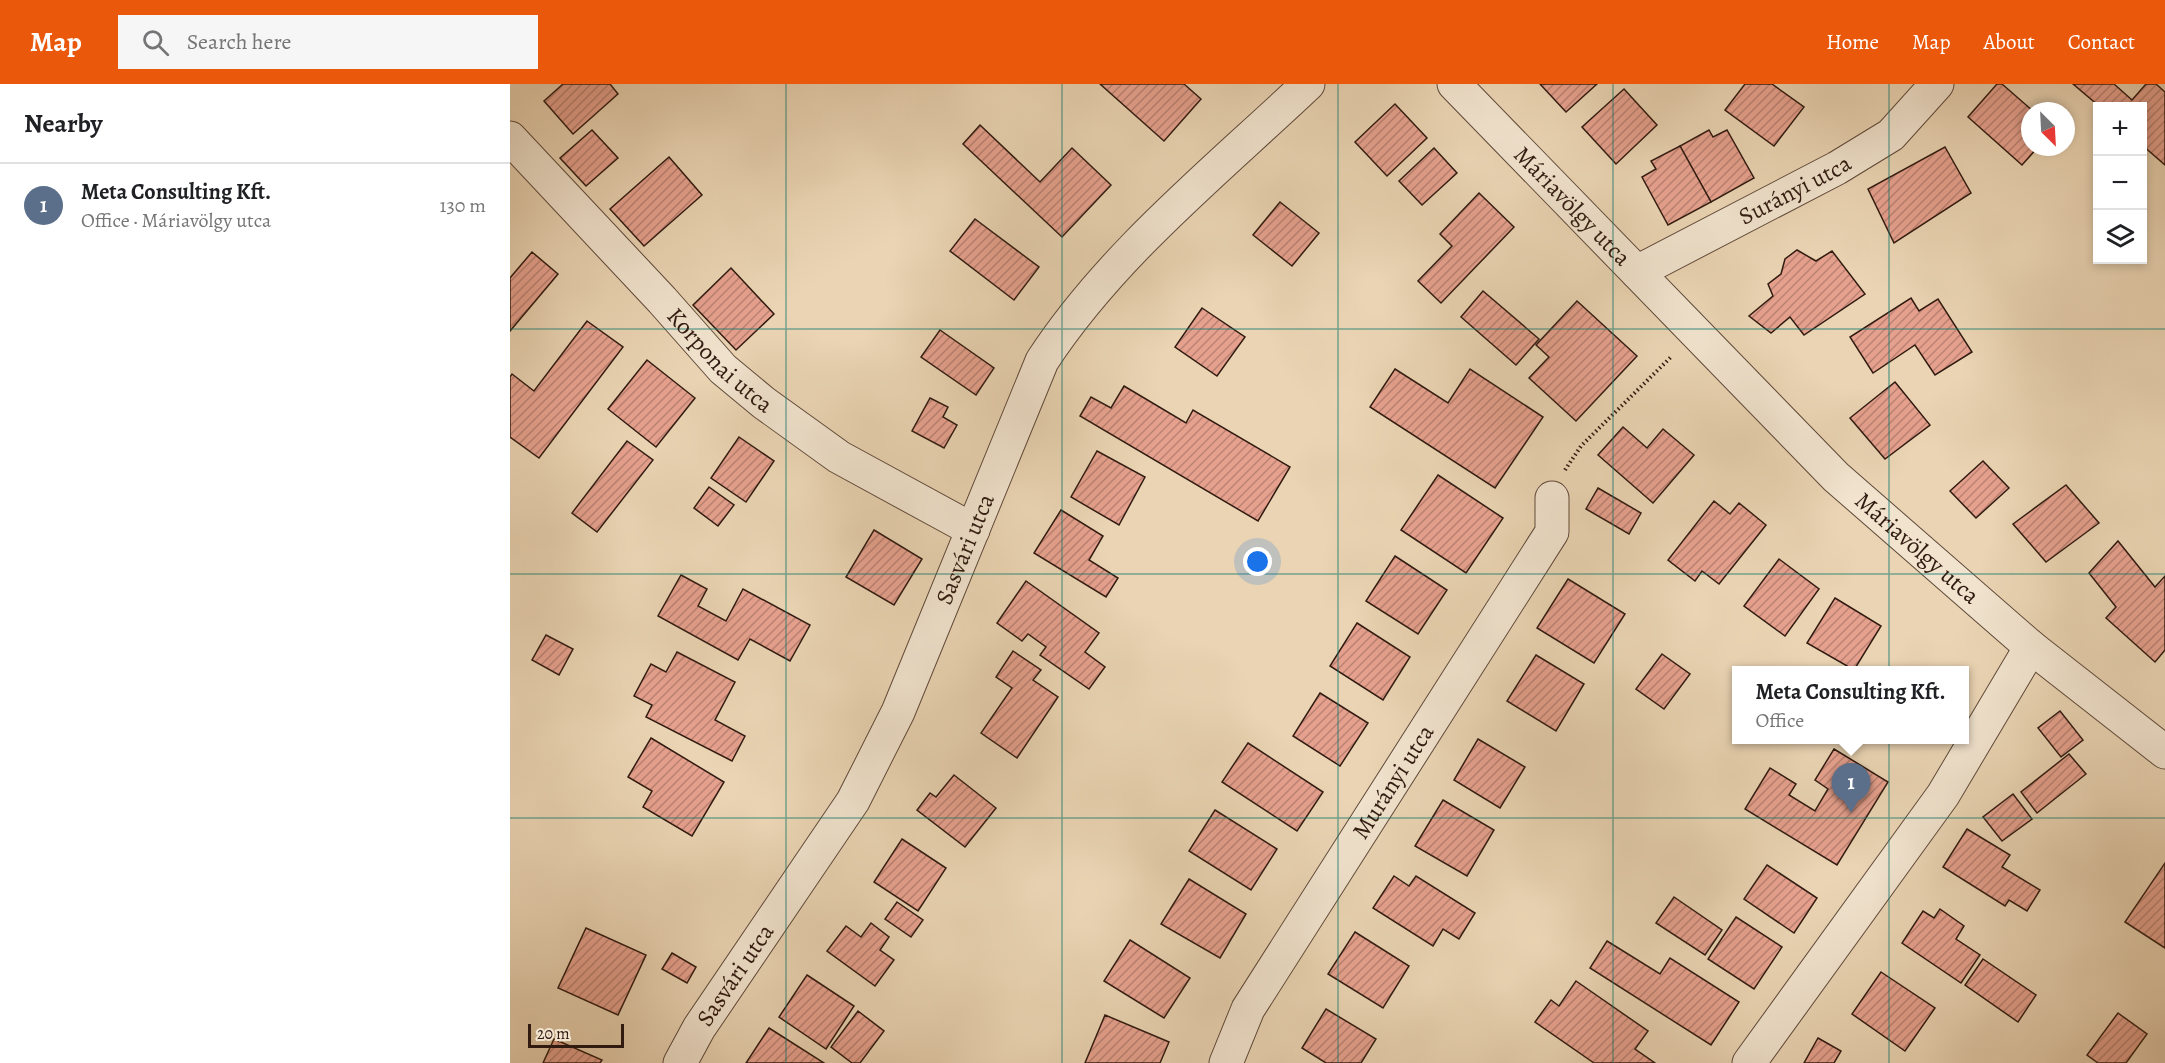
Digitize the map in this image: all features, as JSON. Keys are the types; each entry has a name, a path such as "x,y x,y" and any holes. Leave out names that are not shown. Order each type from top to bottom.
{"street":[{"name":"Sasvári utca","path":"680,1063 699,1028 853,801 898,712 1042,361 1069,319 1112,270 1308,84"},
{"name":"Máriavölgy utca","path":"1454,84 1836,477 2031,647 2165,752"},
{"name":"Surányi utca","path":"1637,272 1837,168 1891,135 1937,84"},
{"name":"Korponai utca","path":"510,138 662,300 723,369 747,390 839,457 973,530"},
{"name":"Murányi utca","path":"1237,1058 1248,1008 1552,531 1552,498"},
{"path":"1749,1063 1943,795 2031,647"}],"path":[{"path":"1581,446 1696,332"}],"building":[{"path":"563,84 610,84 618,94 573,134 544,101"},
{"path":"1100,84 1184,84 1201,99 1164,141"},
{"path":"1540,84 1597,84 1566,112"},
{"path":"1745,84 1772,84 1804,107 1774,146 1725,110"},
{"path":"1997,84 2002,84 2023,102 2021,156 2030,156 2022,165 1968,117"},
{"path":"2073,84 2114,84 2132,100 2146,84 2156,84 2165,92 2165,165 2147,149 2147,102 2094,102"},
{"path":"1624,89 1657,125 1616,164 1582,127"},
{"path":"1395,104 1427,138 1387,176 1355,142"},
{"path":"980,125 1040,182 1072,148 1111,185 1062,237 963,144"},
{"path":"592,130 618,158 586,186 560,158"},
{"path":"1709,130 1713,137 1727,130 1754,178 1711,202 1680,146"},
{"path":"1680,146 1711,202 1668,225 1642,177 1656,169 1651,161"},
{"path":"1945,147 1971,193 1894,243 1868,189"},
{"path":"1434,148 1457,173 1422,205 1399,181"},
{"path":"669,157 702,195 644,246 610,209"},
{"path":"1479,193 1514,227 1441,303 1418,281 1452,246 1440,234"},
{"path":"1280,202 1319,233 1292,266 1253,235"},
{"path":"975,219 1039,267 1014,300 950,251"},
{"path":"1797,250 1816,261 1832,251 1865,294 1804,335 1790,317 1771,333 1749,316 1773,296 1768,284 1781,274 1785,259"},
{"path":"532,252 558,274 510,331 510,278"},
{"path":"731,268 774,314 736,350 693,305"},
{"path":"1483,291 1539,339 1516,365 1461,317"},
{"path":"1911,298 1919,311 1938,299 1972,352 1935,375 1915,345 1873,373 1850,337"},
{"path":"1577,301 1637,356 1576,421 1529,378 1549,357 1536,345"},
{"path":"1202,308 1245,337 1217,376 1175,347"},
{"path":"587,321 623,347 539,458 510,437 510,377 512,374 534,391"},
{"path":"940,330 994,368 976,395 921,357"},
{"path":"647,360 695,398 656,447 608,409"},
{"path":"1395,369 1448,403 1470,369 1543,417 1495,488 1370,407"},
{"path":"1895,382 1930,425 1885,459 1850,418"},
{"path":"1124,386 1186,423 1193,410 1290,467 1258,521 1080,416 1091,397 1111,408"},
{"path":"930,398 948,407 943,417 957,425 944,448 912,431"},
{"path":"1623,427 1647,448 1663,429 1694,455 1653,503 1598,455"},
{"path":"739,437 774,461 746,502 711,478"},
{"path":"627,441 653,460 597,532 572,513"},
{"path":"1097,451 1145,477 1119,525 1071,497"},
{"path":"1983,461 2009,488 1976,518 1950,491"},
{"path":"1438,475 1503,518 1466,573 1401,530"},
{"path":"2066,485 2099,523 2046,562 2013,524"},
{"path":"709,487 734,505 718,526 694,508"},
{"path":"1598,488 1641,513 1629,534 1586,509"},
{"path":"1714,501 1730,514 1739,503 1766,525 1719,584 1702,571 1695,581 1668,560"},
{"path":"1061,510 1103,536 1089,560 1118,578 1106,597 1034,553"},
{"path":"874,530 922,559 894,605 846,577"},
{"path":"2118,541 2155,587 2165,576 2165,650 2155,662 2106,618 2116,607 2089,573"},
{"path":"1395,556 1447,590 1418,634 1366,601"},
{"path":"1779,559 1819,589 1785,636 1744,606"},
{"path":"681,575 707,589 698,606 726,621 743,589 810,625 790,661 750,639 738,660 658,616"},
{"path":"1568,579 1625,614 1594,663 1537,628"},
{"path":"1026,581 1099,633 1085,652 1105,667 1089,689 1040,655 1046,647 1028,634 1022,641 997,623"},
{"path":"1835,598 1881,626 1856,666 1847,666 1807,643"},
{"path":"1357,623 1410,657 1383,700 1330,666"},
{"path":"546,635 573,649 559,675 532,660"},
{"path":"1013,651 1041,670 1033,680 1058,697 1017,758 981,733 1012,688 996,677"},
{"path":"677,652 735,682 715,720 745,736 732,761 646,717 652,705 634,696 651,664 666,672"},
{"path":"1662,654 1690,674 1664,709 1636,689"},
{"path":"1536,655 1584,684 1556,731 1507,701"},
{"path":"1320,693 1368,723 1340,766 1293,736"},
{"path":"2060,711 2083,740 2061,757 2038,728"},
{"path":"651,738 724,782 692,836 643,807 652,791 628,777"},
{"path":"1478,739 1525,767 1500,808 1454,780"},
{"path":"1248,743 1323,792 1297,831 1222,782"},
{"path":"1834,749 1888,782 1837,865 1745,809 1770,768 1796,784 1789,795 1815,811 1828,789 1815,780"},
{"path":"2069,754 2086,774 2037,813 2021,792"},
{"path":"954,775 996,808 965,847 917,810 930,793 936,797"},
{"path":"2013,794 2032,819 2002,841 1983,817"},
{"path":"1443,800 1494,830 1467,876 1415,846"},
{"path":"1215,810 1277,849 1251,890 1189,851"},
{"path":"1967,829 2010,855 2002,867 2040,890 2027,911 2009,900 2005,906 1943,867"},
{"path":"902,839 946,868 918,911 874,882"},
{"path":"2165,863 2165,948 2125,922"},
{"path":"1767,865 1817,898 1794,933 1744,899"},
{"path":"1394,876 1409,886 1416,876 1475,913 1459,939 1443,929 1433,946 1373,908"},
{"path":"1189,879 1246,914 1220,958 1161,924"},
{"path":"1674,897 1722,930 1705,955 1656,923"},
{"path":"897,902 923,920 911,937 885,919"},
{"path":"1940,909 1964,926 1956,939 1980,955 1961,983 1902,943 1923,911 1934,918"},
{"path":"1736,917 1782,947 1754,989 1708,959"},
{"path":"871,923 889,937 880,950 894,960 875,986 827,951 846,926 861,937"},
{"path":"586,928 646,955 618,1015 558,988"},
{"path":"1355,932 1409,966 1383,1008 1328,974"},
{"path":"1130,940 1190,978 1164,1018 1104,981"},
{"path":"1607,941 1660,974 1670,958 1739,1002 1711,1045 1590,968"},
{"path":"672,953 696,967 687,983 662,969"},
{"path":"1983,959 2036,995 2018,1022 1965,985"},
{"path":"1881,972 1935,1008 1905,1051 1852,1014"},
{"path":"807,975 854,1006 826,1049 779,1017"},
{"path":"1576,981 1648,1031 1635,1049 1655,1063 1594,1063 1535,1022 1551,1000 1559,1006"},
{"path":"1326,1009 1376,1039 1361,1063 1326,1063 1302,1048"},
{"path":"858,1011 884,1031 860,1063 852,1063 831,1047"},
{"path":"2118,1013 2147,1034 2126,1063 2098,1063 2087,1055"},
{"path":"1105,1015 1169,1042 1160,1063 1085,1063"},
{"path":"769,1028 824,1063 746,1063"},
{"path":"1818,1038 1841,1051 1834,1063 1804,1063"},
{"path":"554,1039 602,1060 600,1063 543,1063"}],"place":[{"name":"Meta Consulting Kft.","path":"1851,813"}]}
